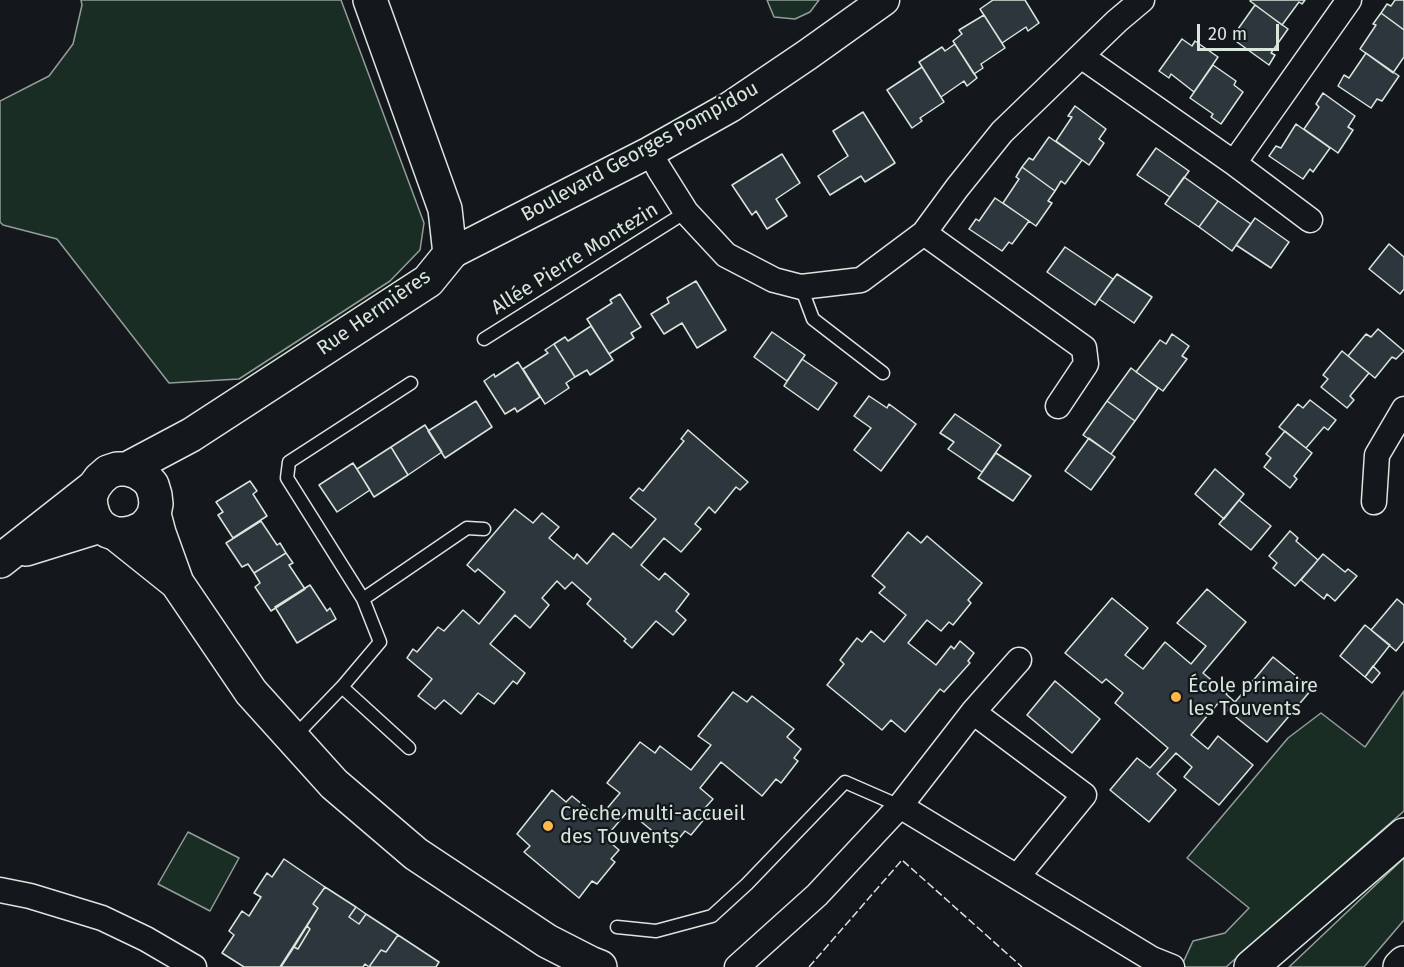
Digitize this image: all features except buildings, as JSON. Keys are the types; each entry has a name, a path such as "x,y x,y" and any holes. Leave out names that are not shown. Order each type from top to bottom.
{"main road":[{"path":"370,0 445,209 450,254"},
{"name":"Rue Hermières","path":"127,469 191,435 428,281 450,254"},
{"path":"3,558 108,530 125,534 142,528 149,522 154,504 191,435"},
{"path":"177,583 94,517 90,497 94,487 108,472 127,469 137,472 152,486 159,533 177,583 251,692 334,784 416,854 547,941 600,967"},
{"path":"3,558 94,487"},
{"path":"1251,967 1404,836"},
{"path":"1400,967 1404,963"}],"street":[{"name":"Boulevard Georges Pompidou","path":"450,254 650,152 730,107 807,56 884,0"},
{"path":"650,152 686,212 726,255 774,280 801,287 861,279 924,233 1002,132 1117,21 1142,0"},
{"path":"1234,163 1349,0"},
{"path":"1081,56 1234,163 1310,220"},
{"path":"924,233 1084,348 1086,364 1058,406"},
{"path":"1374,502 1377,455 1404,409"},
{"path":"737,967 817,895 900,806 973,712 1019,660"},
{"path":"973,712 1084,795 1017,877"},
{"path":"900,806 1152,959 1172,967"},
{"path":"0,890 30,896 102,918 146,939 194,967"}],"lane":[{"name":"Allée Pierre Montezin","path":"484,339 686,212"},
{"path":"801,287 813,319 883,373"},
{"path":"292,739 342,687 380,642 363,599 287,478 289,462 411,383"},
{"path":"363,599 467,528 484,529"},
{"path":"342,687 409,748"},
{"path":"618,927 656,931 712,916 747,884 845,782 900,806"}],"green space":[{"path":"81,0 341,0 424,223 420,250 390,281 239,379 169,383 57,239 3,225 0,222 0,101 49,76 73,44 82,5"},
{"path":"767,0 819,0 810,12 795,19 774,17"},
{"path":"1404,691 1404,811 1226,967 1181,967 1193,941 1225,933 1249,908 1187,858 1288,738 1321,713 1365,747"},
{"path":"188,832 239,858 210,911 158,884"},
{"path":"1404,858 1404,920 1364,967 1289,967"}],"fence":[{"path":"809,967 902,860 1022,967"}],"place":[{"name":"École primaire les Touvents","path":"1176,697"},
{"name":"Crèche multi-accueil des Touvents","path":"548,826"}]}
